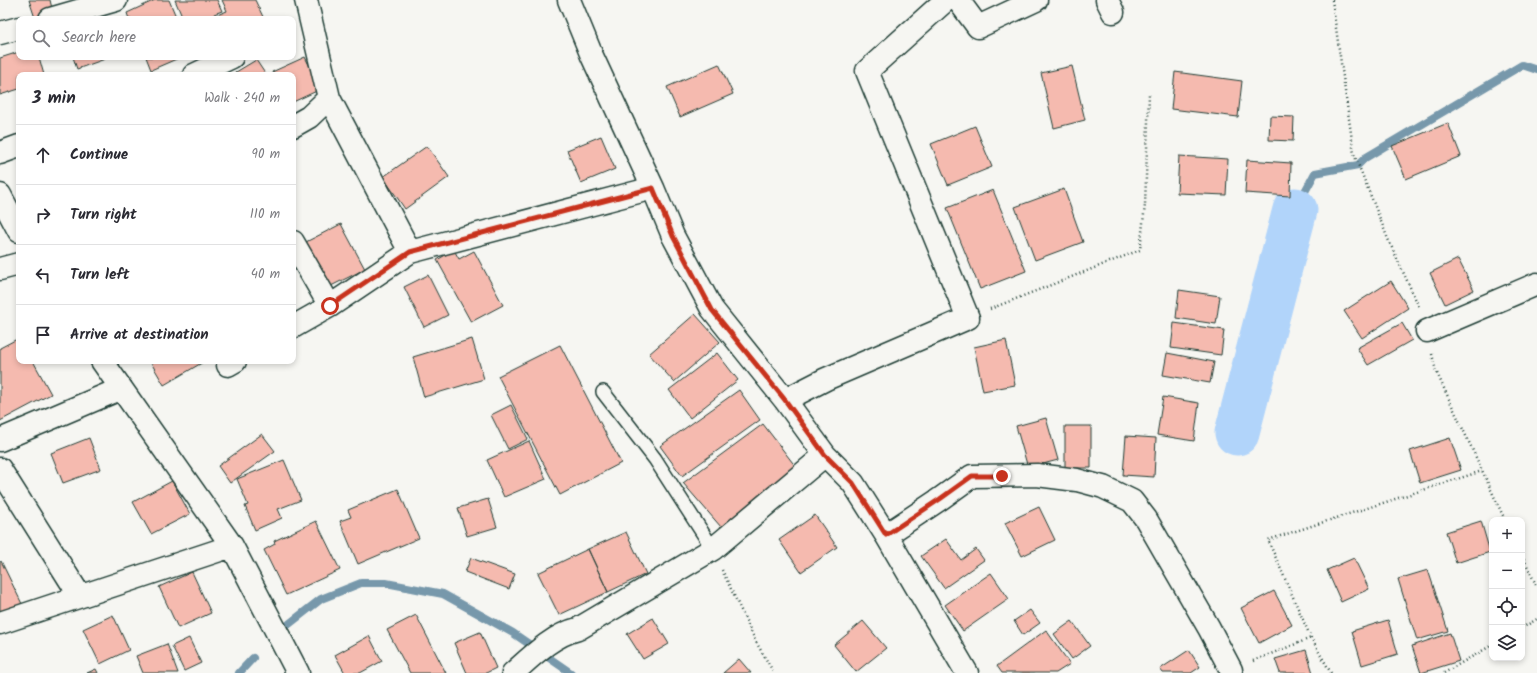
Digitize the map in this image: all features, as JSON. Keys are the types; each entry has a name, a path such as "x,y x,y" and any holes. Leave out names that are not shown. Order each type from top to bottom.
{"street":[{"path":"60,16 116,0"},
{"path":"570,0 592,56 653,188 673,236 712,310 785,400 825,455 853,483 886,535 967,673"},
{"path":"785,400 826,379 968,318 867,72 946,0"},
{"path":"958,0 978,27 1036,0"},
{"path":"302,8 329,98 410,252"},
{"path":"0,33 16,29"},
{"path":"200,72 226,60"},
{"path":"296,124 309,117 329,98"},
{"path":"0,153 16,147"},
{"path":"296,325 330,306 410,252 653,188"},
{"path":"0,194 16,225"},
{"path":"296,247 330,306"},
{"path":"0,269 16,265"},
{"path":"1427,331 1537,284"},
{"path":"104,364 120,389 169,454 232,546 298,673"},
{"path":"0,440 120,389"},
{"path":"513,673 532,655 566,632 578,629 713,549 825,455"},
{"path":"0,469 80,596"},
{"path":"886,535 972,476 1037,475 1077,480 1103,487 1132,501 1146,519 1209,628 1231,670"},
{"path":"0,623 232,546"}],"lane":[{"path":"603,392 655,459 713,549"}],"path":[{"path":"1332,0 1354,154 1388,239 1424,317 1436,371 1504,517"},
{"path":"968,318 1140,250 1145,205 1149,94"},
{"path":"1331,673 1311,638 1268,540 1482,471"},
{"path":"713,549 756,642 774,673"},
{"path":"1525,561 1537,587"},
{"path":"1525,626 1537,619"},
{"path":"1231,670 1311,638"},
{"path":"1444,673 1489,647"}],"building":[{"path":"29,0 50,0 53,13 42,16 34,16"},
{"path":"155,0 169,0 176,16 128,16 127,13"},
{"path":"175,0 217,0 222,11 214,14 214,16 182,16"},
{"path":"222,0 255,0 263,16 217,16 227,11"},
{"path":"16,53 16,60 40,60 43,72 16,72 16,90 0,95 0,58"},
{"path":"305,57 321,89 296,101 296,72 272,72"},
{"path":"74,60 102,60 77,69"},
{"path":"147,60 174,60 151,70"},
{"path":"256,60 264,72 236,72"},
{"path":"719,64 733,94 680,117 667,87"},
{"path":"1072,66 1085,120 1054,128 1041,73"},
{"path":"1175,72 1242,81 1238,117 1171,109"},
{"path":"1270,116 1294,117 1293,141 1269,140"},
{"path":"1448,123 1461,156 1406,179 1392,146"},
{"path":"975,126 992,167 948,185 931,144"},
{"path":"601,136 615,169 581,183 567,150"},
{"path":"427,146 449,177 405,209 383,177"},
{"path":"1179,156 1228,159 1226,195 1177,193"},
{"path":"1247,160 1291,163 1290,196 1245,193"},
{"path":"1064,189 1083,242 1035,260 1015,207"},
{"path":"993,190 1026,271 980,289 947,208"},
{"path":"341,224 365,269 325,289 302,244"},
{"path":"454,250 459,259 474,251 503,305 471,322 437,260"},
{"path":"1458,259 1474,290 1445,304 1430,273"},
{"path":"428,275 448,315 424,327 404,287"},
{"path":"1391,281 1408,308 1362,338 1344,311"},
{"path":"1179,290 1220,296 1216,324 1176,318"},
{"path":"695,314 720,342 674,382 649,354"},
{"path":"1174,323 1224,330 1221,355 1171,348"},
{"path":"1402,323 1412,340 1368,365 1357,348"},
{"path":"472,339 484,379 424,397 413,357"},
{"path":"16,340 16,364 35,364 51,394 0,421 0,348"},
{"path":"1006,340 1015,385 983,391 974,347"},
{"path":"560,345 621,463 560,495 498,376"},
{"path":"717,353 738,380 690,418 669,390"},
{"path":"1167,353 1214,362 1210,383 1163,375"},
{"path":"152,364 200,364 164,385"},
{"path":"739,390 760,420 682,476 660,446"},
{"path":"1163,397 1199,403 1194,441 1157,435"},
{"path":"511,405 528,439 508,449 491,415"},
{"path":"1046,418 1058,460 1028,468 1016,426"},
{"path":"763,424 796,467 721,527 683,483"},
{"path":"1065,426 1091,426 1091,468 1065,468"},
{"path":"262,434 275,451 230,483 218,466"},
{"path":"1126,436 1156,438 1154,477 1123,475"},
{"path":"89,438 101,469 63,483 51,453"},
{"path":"1450,438 1461,470 1420,483 1410,451"},
{"path":"529,441 546,479 504,497 487,460"},
{"path":"284,460 301,500 278,509 282,518 255,530 245,506 248,505 237,479"},
{"path":"172,481 190,514 151,534 133,502"},
{"path":"398,489 419,538 358,564 340,521 351,517 348,510"},
{"path":"488,499 497,527 467,536 458,508"},
{"path":"1039,507 1055,540 1022,556 1005,523"},
{"path":"815,515 837,547 801,572 779,540"},
{"path":"316,521 340,570 286,595 264,550 275,544 274,541"},
{"path":"1481,521 1489,552 1456,563 1446,532"},
{"path":"626,532 646,574 608,592 588,549"},
{"path":"946,539 961,560 976,549 984,560 944,588 921,556"},
{"path":"588,549 608,592 559,615 538,573"},
{"path":"471,558 515,574 509,589 465,572"},
{"path":"1354,558 1369,589 1341,602 1327,570"},
{"path":"1,561 24,608 0,620 0,562"},
{"path":"1428,570 1448,631 1417,640 1398,579"},
{"path":"192,572 211,613 178,628 159,587"},
{"path":"991,573 1009,599 963,631 945,605"},
{"path":"1274,591 1292,625 1259,643 1241,608"},
{"path":"1030,610 1040,623 1023,635 1014,621"},
{"path":"113,615 129,650 100,664 83,629"},
{"path":"416,615 446,673 410,673 387,630"},
{"path":"653,618 669,644 643,659 627,634"},
{"path":"1388,620 1398,654 1362,665 1352,631"},
{"path":"863,621 886,648 856,672 834,645"},
{"path":"1072,621 1090,646 1072,659 1054,634"},
{"path":"1046,630 1070,664 1056,673 1002,673 997,666"},
{"path":"480,632 496,668 486,673 467,673 454,643"},
{"path":"1450,633 1459,661 1421,673 1412,646"},
{"path":"369,636 382,661 360,673 345,673 335,655"},
{"path":"189,638 201,663 184,671 172,646"},
{"path":"167,644 178,673 143,673 136,656"},
{"path":"1189,650 1200,667 1191,673 1163,673 1160,669"},
{"path":"1306,650 1313,673 1280,673 1275,659"},
{"path":"739,659 751,673 723,673"},
{"path":"96,669 98,673 87,673"}],"waterway":[{"path":"1295,210 1315,173 1358,165 1365,158 1522,65 1537,70"},
{"path":"1237,433 1295,210"},
{"path":"289,624 321,599 361,583 386,583 443,594 513,633 571,673"},
{"path":"239,673 253,658"}],"route":[{"path":"330,306 410,252 653,188 673,236 712,310 785,400 825,455 853,483 886,535 972,476 1002,476"}]}
